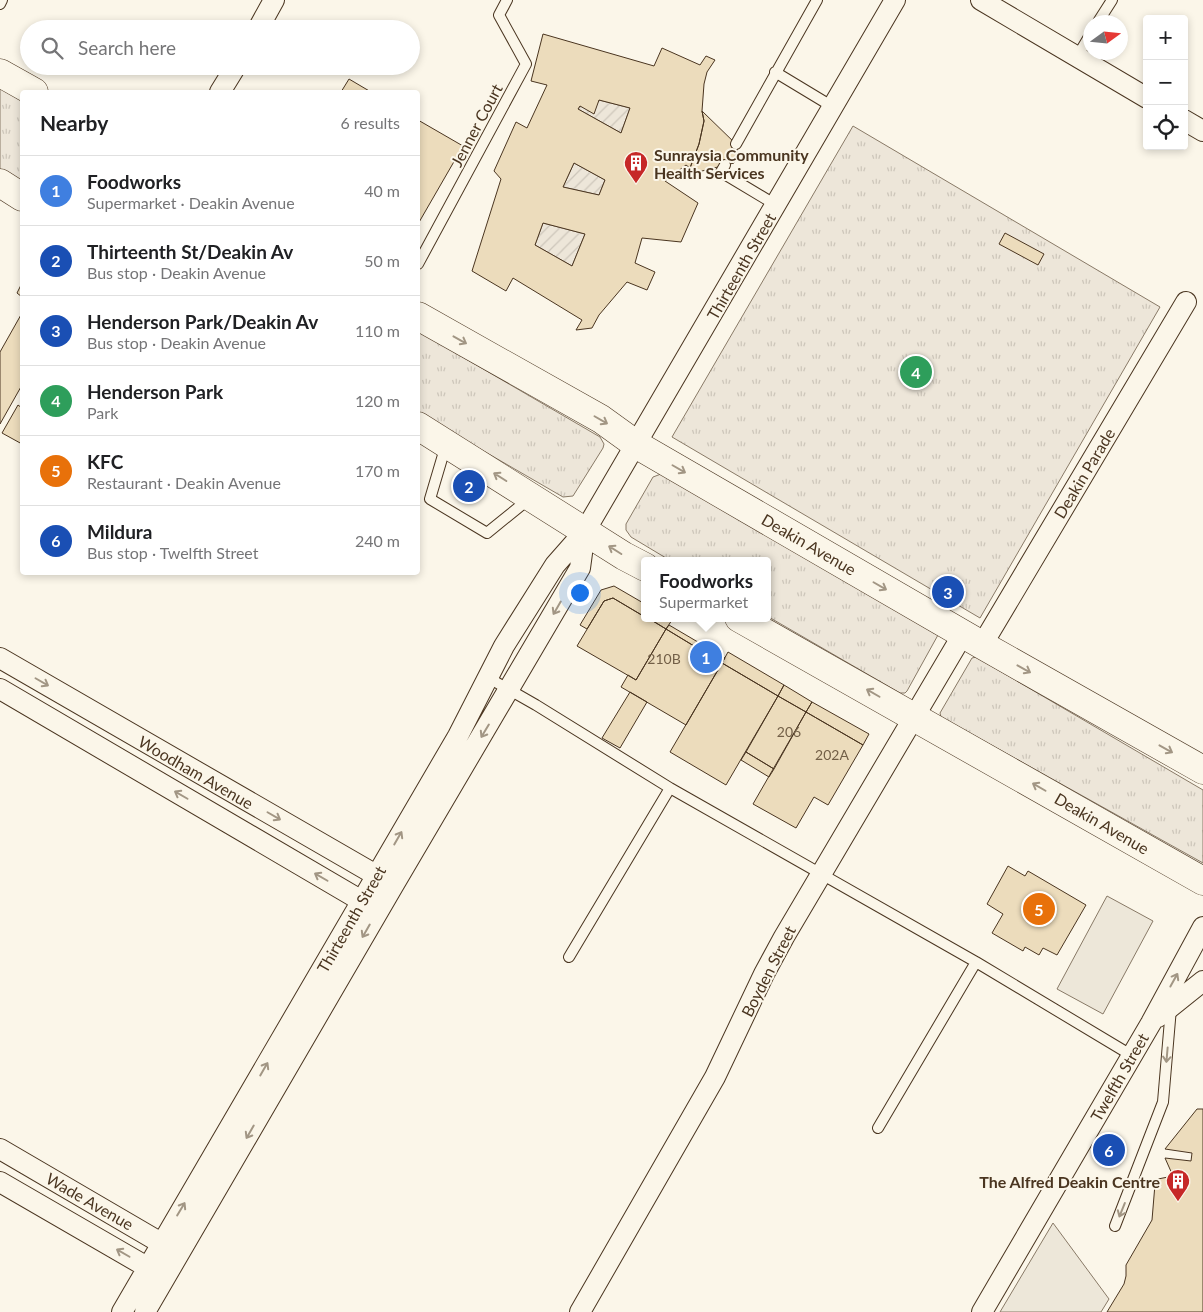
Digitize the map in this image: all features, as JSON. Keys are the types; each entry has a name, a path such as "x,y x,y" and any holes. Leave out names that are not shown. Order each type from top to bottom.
{"highway":[{"path":"0,73 30,90"},
{"path":"0,184 20,196"},
{"name":"Deakin Avenue","path":"420,317 609,424 637,444 972,640 1203,770"},
{"path":"420,429 447,443 641,565"},
{"name":"Deakin Avenue","path":"746,622 1203,881"}],"street":[{"path":"263,20 274,0"},
{"name":"Thirteenth Street","path":"145,1312 180,1253 370,906 504,646 555,565 585,531 895,0"},
{"path":"981,0 1143,96"},
{"path":"221,90 230,75"},
{"path":"1188,122 1203,131"},
{"name":"Deakin Parade","path":"972,640 1186,302"},
{"name":"Thirteenth Street","path":"384,880 510,689 580,568 585,531"},
{"name":"Boyden Street","path":"580,1312 715,1077 764,974 890,756 915,717 972,640"},
{"name":"Woodham Avenue","path":"0,658 384,880"},
{"name":"Woodham Avenue","path":"0,690 370,906"},
{"name":"Thirteenth Street","path":"122,1312 162,1243 370,906"},
{"name":"Twelfth Street","path":"982,1312 1151,1023 1203,927"},
{"name":"Twelfth Street","path":"1151,1023 1203,981"},
{"name":"Wade Avenue","path":"0,1149 180,1253"},
{"name":"Wade Avenue","path":"0,1182 166,1277"}],"lane":[{"path":"0,4 2,0"},
{"name":"Jenner Court","path":"420,260 526,64 499,15 507,0"},
{"path":"736,144 817,0"},
{"path":"1102,15 1112,0"},
{"path":"1077,57 1083,47"},
{"path":"775,72 833,108"},
{"path":"725,165 721,172 776,205"},
{"path":"447,443 430,499 488,532 532,497"},
{"path":"488,677 670,788 976,962 1132,1054"},
{"path":"568,957 670,788"},
{"path":"878,1128 976,962"},
{"path":"1116,1226 1163,1102 1172,1007"}],"green space":[{"path":"0,88 20,100 20,182 0,170"},
{"path":"599,100 630,108 621,133 578,109 580,106"},
{"path":"853,126 1160,307 980,618 672,437"},
{"path":"574,163 605,180 599,195 563,187"},
{"path":"543,223 585,234 572,266 535,245"},
{"path":"420,332 600,437 604,444 603,448 573,496 563,497 420,414"},
{"path":"661,474 938,635 907,691 900,693 771,618 771,557 664,557 631,537 626,530 626,524 653,477"},
{"path":"976,657 1203,790 1203,863 941,717 940,713 972,658"}],"shaded area":[{"path":"1107,896 1153,921 1103,1014 1057,989"},
{"path":"1053,1223 1109,1299 1101,1312 1000,1312"}],"building":[{"name":"Sunraysia Community Health Services","path":"543,34 654,66 662,48 700,65 706,56 715,60 707,72 704,84 702,111 704,121 699,144 690,168 686,165 665,181 698,203 681,242 642,238 635,263 655,272 647,290 627,282 599,315 592,328 576,330 582,320 513,278 506,291 472,271 501,179 494,171 516,122 527,128 547,85 531,81","holes":["599,100 630,108 621,133 578,109 580,106 594,114","574,163 605,180 599,195 563,187","543,223 585,234 572,266 535,245"]},
{"path":"349,79 368,90 342,90"},
{"path":"702,111 738,146 734,163 694,173 695,168 690,168 699,144 704,121"},
{"path":"420,121 463,146 420,221"},
{"path":"1005,233 1044,254 1038,265 999,244"},
{"path":"20,317 20,389 0,424 0,352"},
{"path":"18,405 20,406 20,443 2,433"},
{"path":"614,586 641,602 641,615 613,598 604,601 587,629 580,625 601,590"},
{"path":"613,598 641,615 641,622 655,622 666,629 636,680 577,646 604,601"},
{"path":"655,622 671,622 666,629"},
{"path":"669,625 725,658 722,663 666,629"},
{"path":"666,629 722,663 686,725 621,687 628,675 636,680"},
{"path":"728,652 784,685 778,696 722,663"},
{"path":"722,663 778,696 726,785 670,752"},
{"path":"784,685 812,702 806,712 778,696"},
{"path":"630,692 647,702 620,748 602,738"},
{"path":"778,696 806,712 774,769 746,752"},
{"path":"812,702 869,734 863,745 806,712"},
{"path":"806,712 863,745 828,805 814,797 796,828 753,804"},
{"path":"746,752 774,769 769,777 741,760"},
{"path":"1008,866 1025,876 1028,871 1086,905 1057,955 1043,948 1039,955 1025,947 1023,951 992,933 1003,914 987,904"},
{"name":"The Alfred Deakin Centre","path":"1197,1109 1203,1109 1203,1312 1107,1312 1124,1284 1126,1265 1152,1220 1155,1184 1159,1183 1158,1179 1173,1176 1165,1158 1191,1161 1192,1153 1165,1149"}],"place":[{"name":"Sunraysia Community Health Services","path":"636,184"},
{"name":"Henderson Park","path":"916,372"},
{"name":"Thirteenth St/Deakin Av","path":"469,486"},
{"name":"Henderson Park/Deakin Av","path":"948,592"},
{"name":"Foodworks","path":"706,657"},
{"name":"KFC","path":"1039,909"},
{"name":"Mildura","path":"1109,1150"},
{"name":"The Alfred Deakin Centre","path":"1178,1202"}]}
